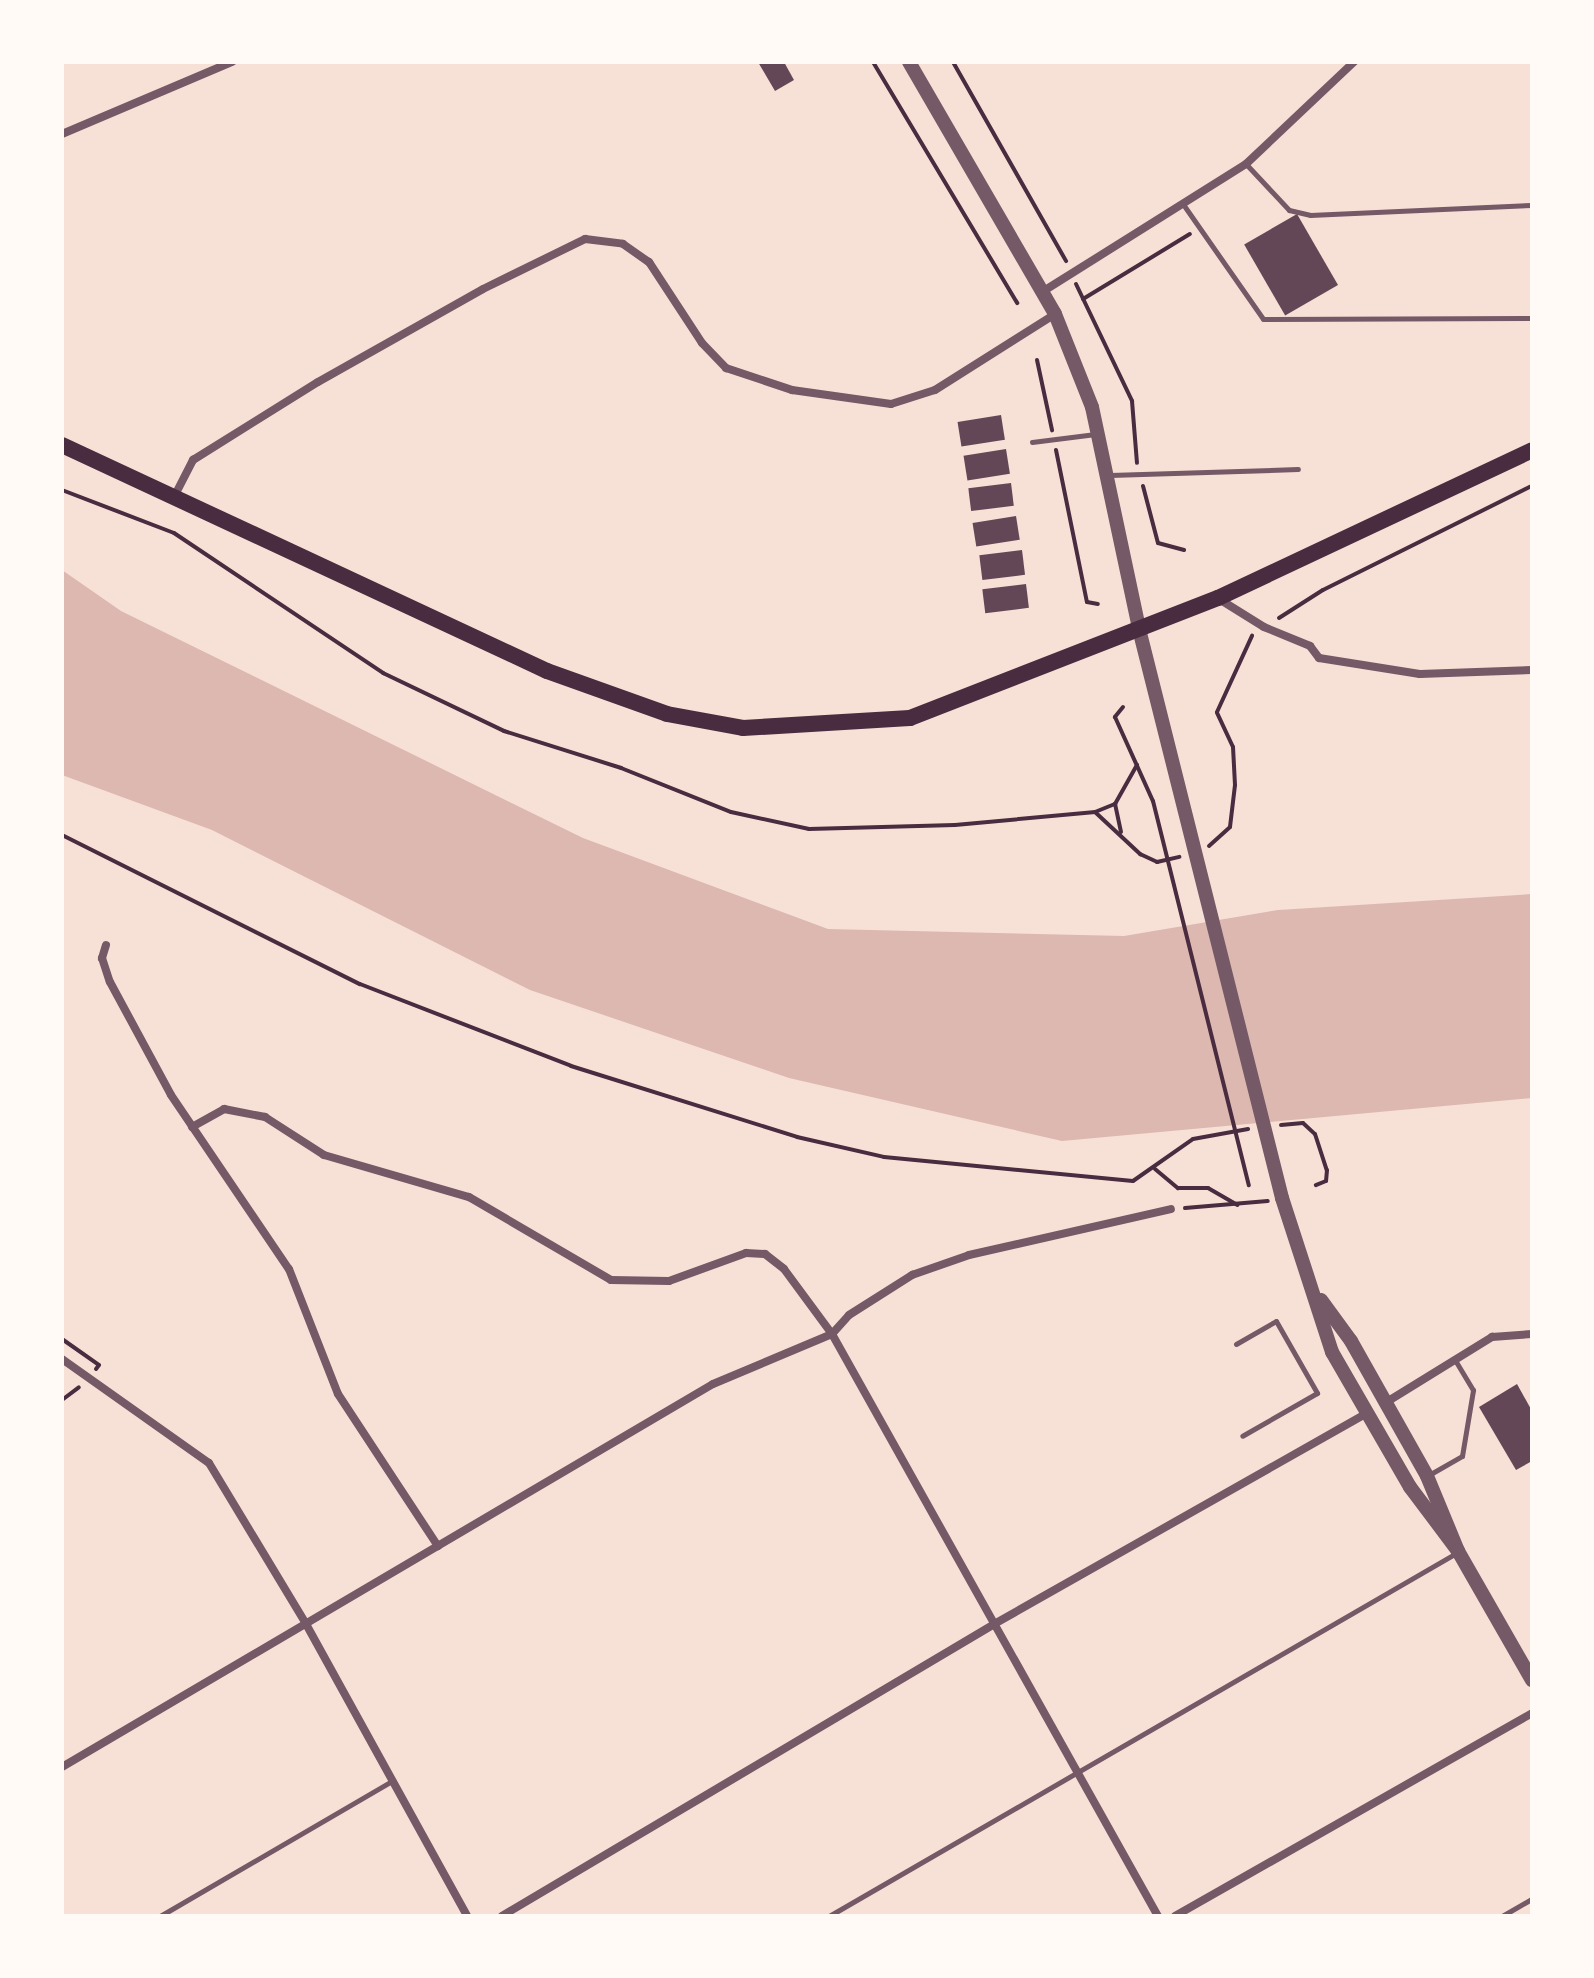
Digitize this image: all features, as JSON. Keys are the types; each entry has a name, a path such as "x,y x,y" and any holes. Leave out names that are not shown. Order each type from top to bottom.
{"main road":[{"path":"62,445 547,671 667,714 743,728 910,718 1218,598 1532,450"}],"street":[{"path":"62,134 232,62"},
{"path":"909,62 1055,314 1097,434 1139,629 1282,1198 1332,1352 1410,1487 1458,1551 1532,1680"},
{"path":"1042,292 1185,207 1246,164 1354,62"},
{"path":"174,498 193,460 483,289 585,239 623,244 649,262 702,343 726,368 792,390 891,404 935,390 1055,314"},
{"path":"1218,598 1264,627 1310,646 1319,658 1420,674 1532,670"},
{"path":"106,945 102,958 110,982 192,1127 289,1269 338,1394 438,1546"},
{"path":"192,1127 224,1109 265,1117 324,1155 469,1197 611,1280 651,1284 729,1256 765,1254 801,1287 832,1334 996,1623 1075,1773 1158,1916"},
{"path":"62,1767 713,1384 832,1334 858,1308 912,1275 969,1255 1171,1209"},
{"path":"1314,1289 1427,1476 1458,1551"},
{"path":"1385,1403 1492,1337 1532,1334"},
{"path":"62,1359 209,1463 306,1624 390,1782 467,1916"},
{"path":"502,1916 996,1623 1367,1413"},
{"path":"1175,1916 1532,1713"}],"lane":[{"path":"1246,164 1289,210 1310,215 1532,205"},
{"path":"1185,207 1263,319 1532,318"},
{"path":"1032,442 1097,434"},
{"path":"1105,476 1298,469"},
{"path":"1236,1344 1276,1321 1317,1393 1242,1436"},
{"path":"1427,1476 1462,1456 1473,1390 1455,1359"},
{"path":"829,1916 1458,1551"},
{"path":"160,1916 390,1782"},
{"path":"1502,1916 1532,1899"}],"path":[{"path":"873,62 1017,303"},
{"path":"953,62 1072,274 1132,401 1140,474 1158,543 1184,550"},
{"path":"1083,299 1199,229"},
{"path":"1037,360 1087,602 1098,604"},
{"path":"1202,850 1230,827 1235,785 1233,747 1217,712 1247,640 1323,590 1532,486"},
{"path":"62,490 174,533 383,673 504,731 621,768 731,812 809,829 955,825 1095,812 1115,804 1137,765"},
{"path":"1123,707 1115,717 1153,801 1249,1185"},
{"path":"1115,804 1122,835"},
{"path":"1095,812 1140,854 1157,862 1192,855"},
{"path":"62,835 360,984 571,1066 797,1137 884,1157 1133,1181 1155,1169 1193,1139 1259,1127"},
{"path":"1274,1126 1303,1123 1315,1134 1327,1170 1326,1181 1316,1185"},
{"path":"1155,1169 1178,1188 1208,1188 1239,1206"},
{"path":"1171,1209 1239,1206 1282,1198"}],"shaded area":[{"path":"62,570 121,611 583,838 828,929 1124,936 1278,910 1532,894 1532,1098 1062,1141 789,1078 530,990 212,830 62,775"}],"building":[{"path":"758,62 784,62 794,80 775,91"},
{"path":"1297,214 1338,285 1285,316 1244,244"},
{"path":"1001,415 1005,440 961,447 958,422"},
{"path":"1006,449 1010,474 967,480 964,456"},
{"path":"1011,483 1014,506 971,511 968,488"},
{"path":"1016,516 1020,540 976,547 973,523"},
{"path":"1022,550 1025,575 982,580 979,555"},
{"path":"1026,584 1029,608 985,613 982,589"},
{"path":"1517,1384 1532,1411 1532,1461 1516,1470 1479,1407"}]}
